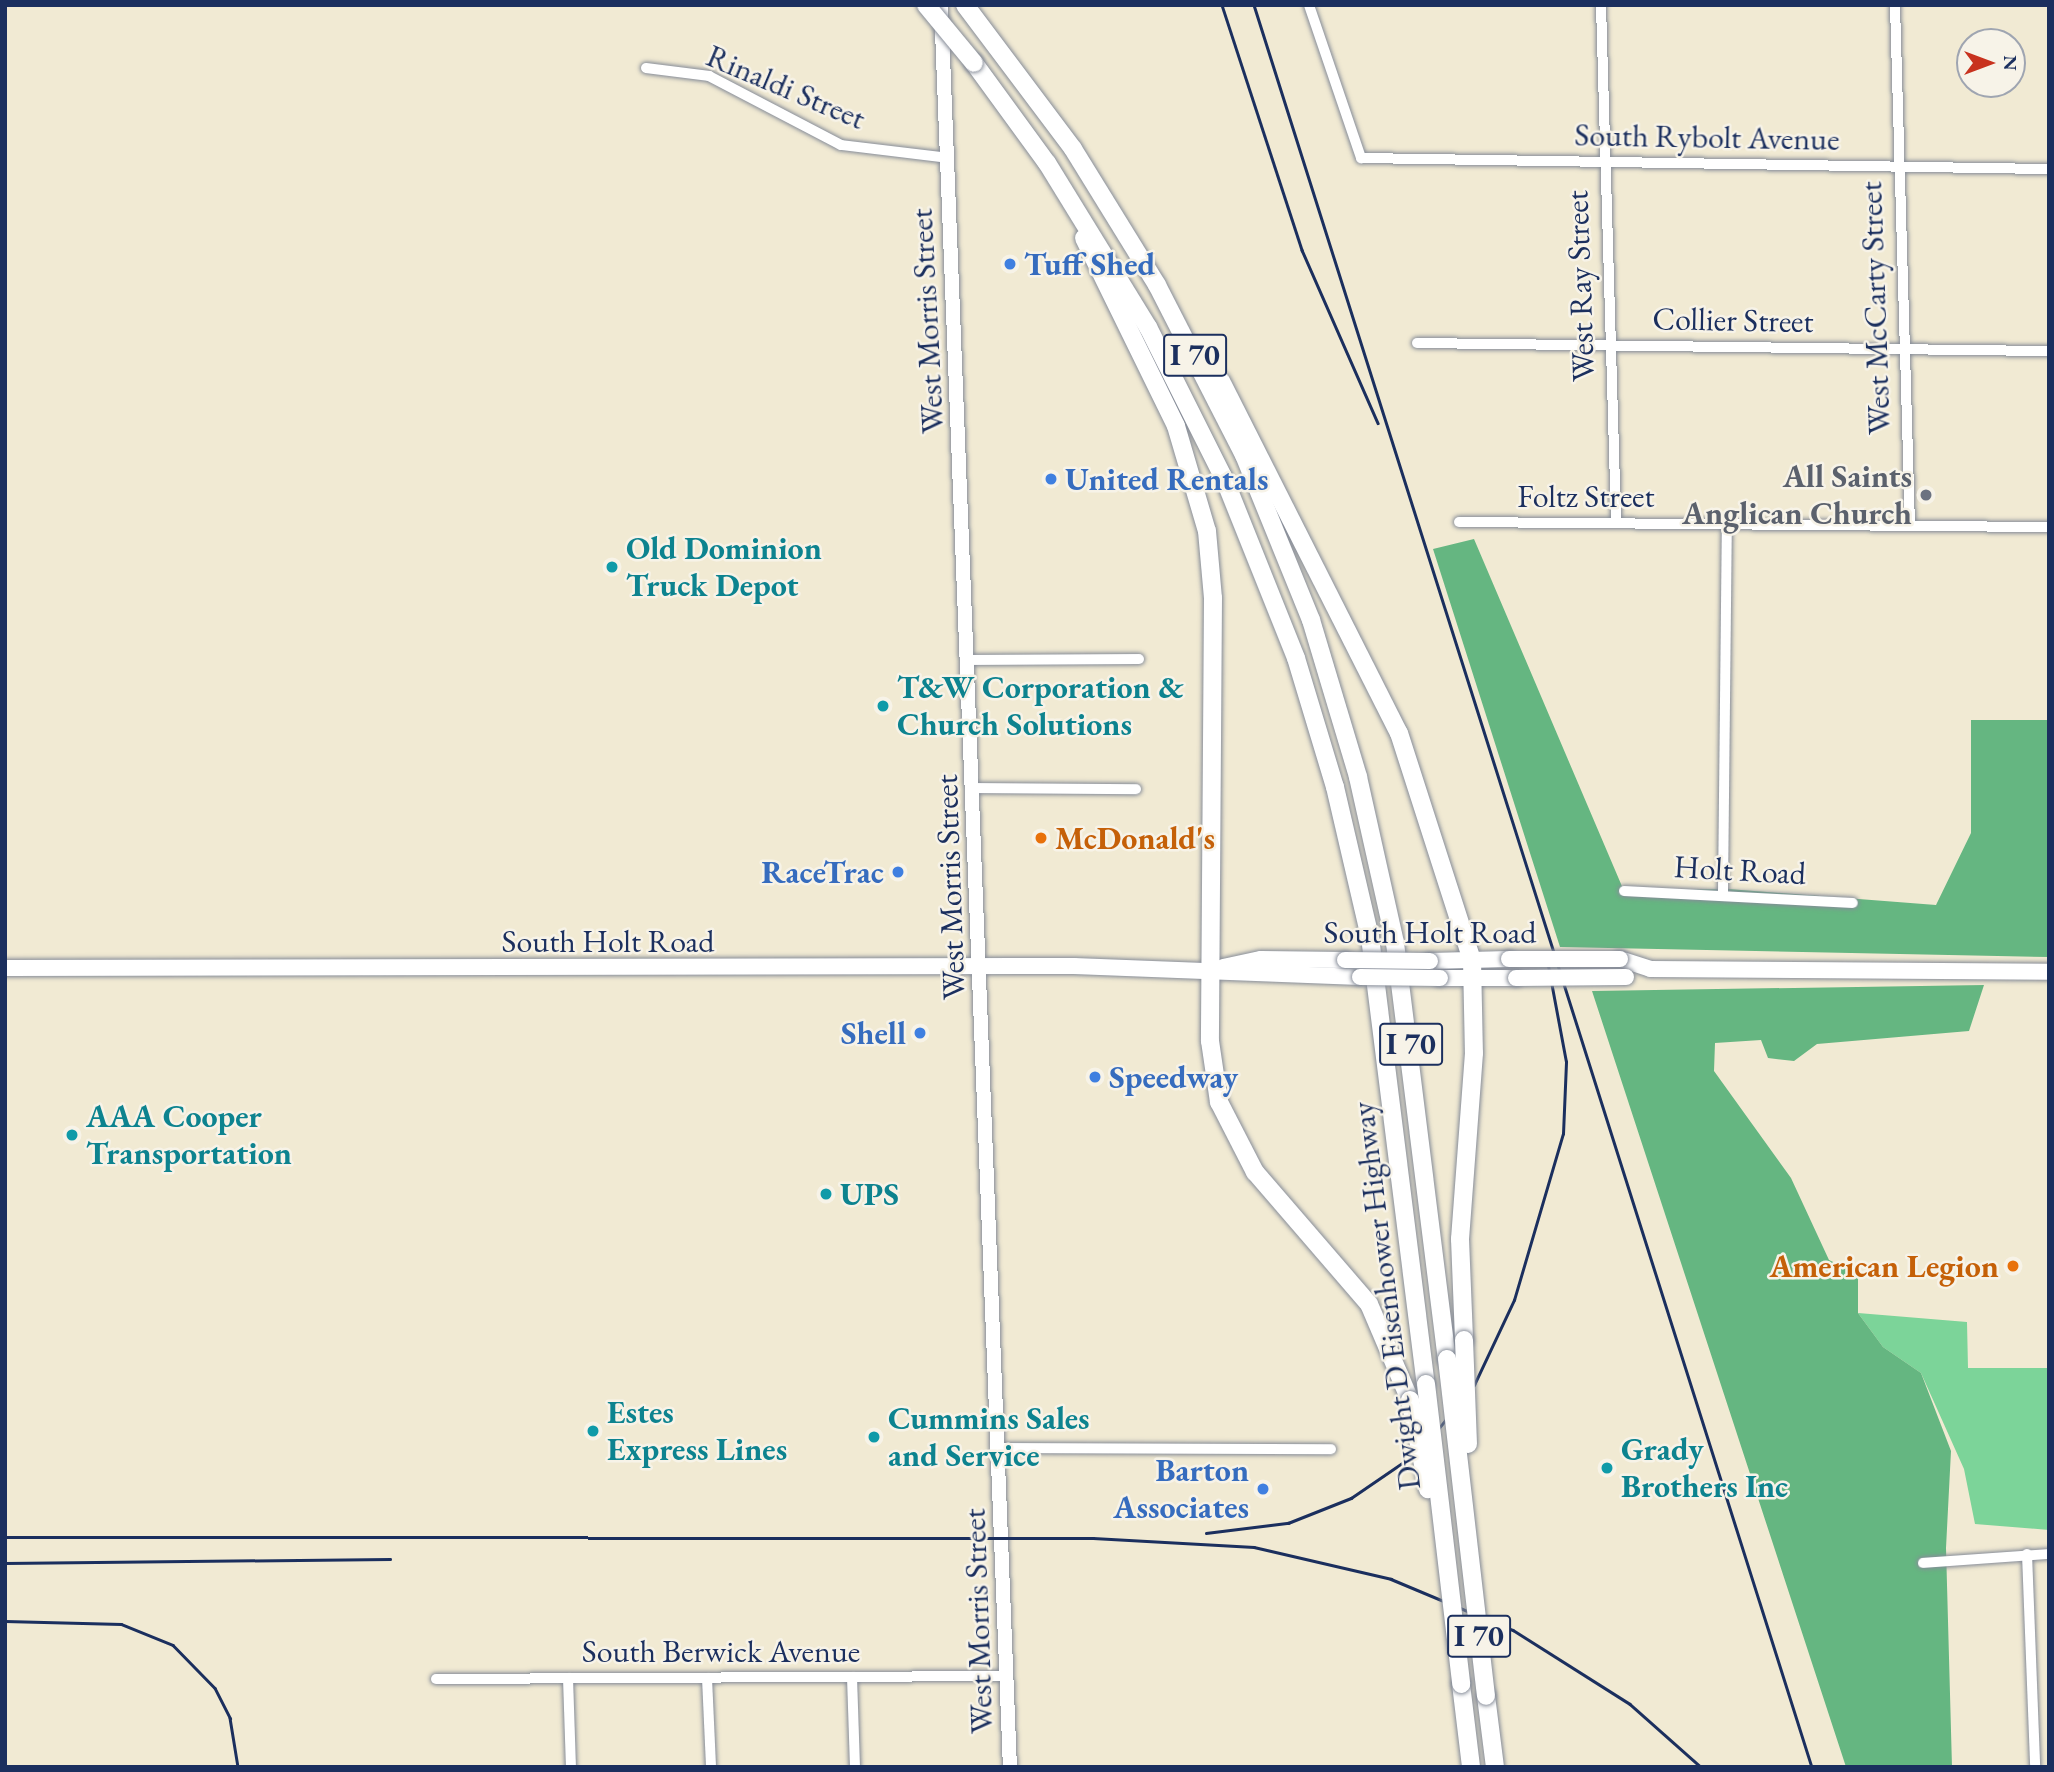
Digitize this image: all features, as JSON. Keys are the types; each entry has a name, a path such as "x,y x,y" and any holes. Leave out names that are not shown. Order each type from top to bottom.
{"highway":[{"name":"Dwight D Eisenhower Highway","path":"926,5 974,62 1047,163 1133,301 1203,432 1255,549 1315,719 1375,968 1471,1767"},
{"name":"Dwight D Eisenhower Highway","path":"968,10 1073,149 1157,285 1273,521 1350,744 1399,969 1494,1767"},
{"path":"1047,163 1176,426 1205,516 1213,598 1212,1067 1230,1130 1255,1172 1365,1298 1410,1400 1450,1588"},
{"path":"1157,285 1236,408 1371,667 1426,801 1472,960 1475,978 1460,1239 1473,1577"}],"main road":[{"name":"West Morris Street","path":"941,5 1001,1448 1010,1767"},
{"name":"South Holt Road","path":"1211,970 1261,959 1620,959 1650,969 2049,972"},
{"name":"South Holt Road","path":"5,968 982,966 1211,970 1348,978 1626,977 1650,969"}],"street":[{"name":"South Rybolt Avenue","path":"1308,5 1352,146 1365,159 2049,169"},
{"name":"West Ray Street","path":"1601,5 1601,162 1616,522"},
{"name":"West McCarty Street","path":"1895,5 1896,167 1910,525"},
{"name":"Rinaldi Street","path":"646,68 709,76 841,145 948,158"},
{"name":"Collier Street","path":"1417,344 2049,351"},
{"name":"Foltz Street","path":"1459,522 2049,527"},
{"path":"1723,892 1727,523"},
{"path":"969,660 1139,659"},
{"path":"974,788 1136,789"},
{"name":"Holt Road","path":"1623,891 1723,892 1853,903"},
{"path":"1001,1448 1331,1450"},
{"path":"2027,1554 2035,1767"},
{"path":"1923,1563 2049,1554"},
{"name":"South Berwick Avenue","path":"436,1679 1007,1676"},
{"path":"852,1677 855,1767"},
{"path":"568,1678 571,1767"},
{"path":"707,1678 710,1767"}],"green space":[{"path":"1474,539 1624,891 1728,889 1936,905 1971,833 1971,720 2049,720 2049,957 1560,947 1433,549"},
{"path":"1984,985 1969,1031 1817,1044 1794,1061 1768,1058 1761,1040 1715,1043 1714,1071 1791,1178 1829,1260 1858,1274 1858,1313 1883,1347 1921,1373 1951,1451 1946,1548 1952,1767 1846,1767 1592,991"},
{"path":"1858,1313 1967,1322 1968,1368 2049,1368 2049,1530 1975,1524 1964,1469 1921,1373 1883,1347"}],"railway":[{"path":"1222,5 1302,250 1378,423"},
{"path":"1254,5 1812,1767"},
{"path":"1206,1533 1288,1523 1351,1498 1421,1450 1474,1385 1514,1300 1563,1134 1566,1062 1547,960"},
{"path":"5,1537 1093,1538 1254,1547 1391,1579 1513,1630 1630,1704 1701,1767"},
{"path":"5,1563 390,1559"},
{"path":"5,1621 121,1624 173,1645 215,1688 230,1718 238,1767"}],"place":[{"name":"Tuff Shed","path":"1010,264"},
{"name":"United Rentals","path":"1051,479"},
{"name":"All Saints Anglican Church","path":"1926,495"},
{"name":"Old Dominion Truck Depot","path":"612,567"},
{"name":"T&W Corporation & Church Solutions","path":"883,706"},
{"name":"McDonald's","path":"1041,838"},
{"name":"RaceTrac","path":"898,872"},
{"name":"Shell","path":"920,1033"},
{"name":"Speedway","path":"1095,1077"},
{"name":"AAA Cooper Transportation","path":"72,1135"},
{"name":"UPS","path":"826,1194"},
{"name":"American Legion","path":"2013,1266"},
{"name":"Estes Express Lines","path":"593,1431"},
{"name":"Cummins Sales and Service","path":"874,1437"},
{"name":"Grady Brothers Inc","path":"1607,1468"},
{"name":"Barton Associates","path":"1263,1489"}]}
